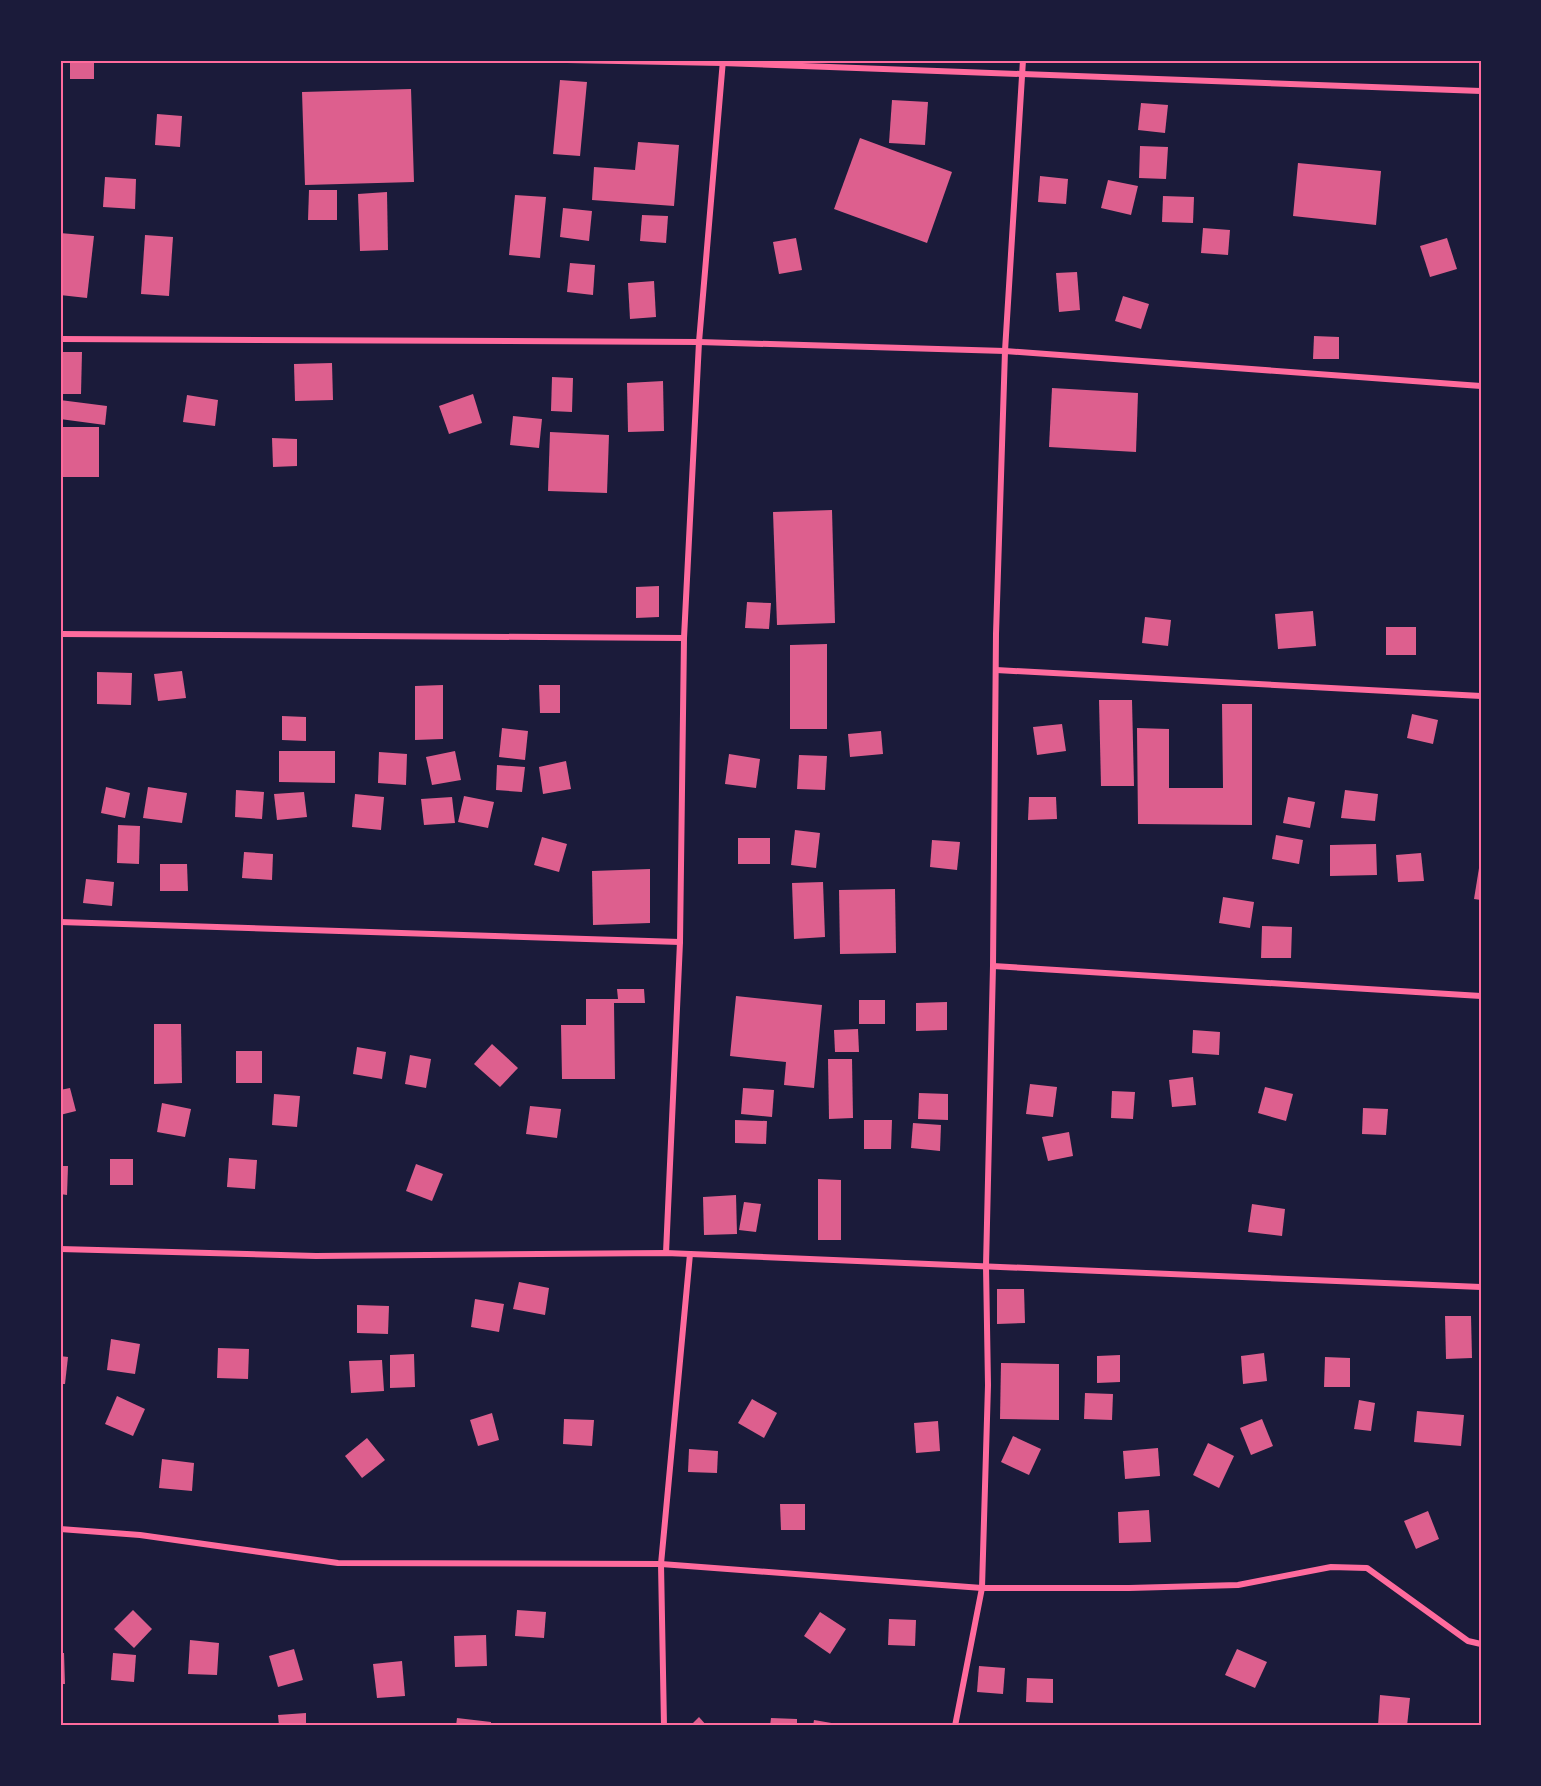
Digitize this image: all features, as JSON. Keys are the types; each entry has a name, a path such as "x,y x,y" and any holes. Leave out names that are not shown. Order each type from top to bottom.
{"street":[{"path":"567,60 722,61 1022,75 1481,91"},
{"path":"955,1726 982,1588 988,1385 986,1266 993,966 996,670 1005,351 1023,60"},
{"path":"666,1253 680,942 684,638 699,342 722,61"},
{"path":"60,339 699,342 1005,351 1481,386"},
{"path":"60,634 684,638"},
{"path":"996,670 1481,696"},
{"path":"60,922 680,942"},
{"path":"993,966 1481,996"},
{"path":"60,1249 316,1256 666,1253 1481,1287"},
{"path":"664,1726 661,1564 690,1254"},
{"path":"60,1529 140,1535 338,1563 661,1564 982,1588 1238,1585 1331,1567 1367,1568 1468,1641 1481,1644"}],"building":[{"path":"70,60 94,60 94,79 70,79"},
{"path":"560,80 587,82 580,156 553,154"},
{"path":"411,89 414,182 305,185 302,92"},
{"path":"892,100 928,102 925,145 889,143"},
{"path":"1141,103 1168,105 1165,133 1138,130"},
{"path":"157,114 182,116 180,147 155,145"},
{"path":"860,138 952,172 927,243 834,209"},
{"path":"638,142 679,145 674,206 592,200 594,167 635,170"},
{"path":"1140,146 1168,147 1166,179 1139,178"},
{"path":"1298,163 1381,171 1376,225 1293,216"},
{"path":"1040,176 1068,179 1066,204 1038,202"},
{"path":"105,177 136,179 135,209 103,207"},
{"path":"1108,180 1138,186 1131,215 1101,208"},
{"path":"309,190 337,190 337,220 308,220"},
{"path":"387,192 388,250 360,251 358,194"},
{"path":"515,195 546,197 540,258 509,255"},
{"path":"1163,196 1194,197 1193,223 1162,222"},
{"path":"563,208 592,211 589,241 560,237"},
{"path":"642,215 668,216 666,243 640,241"},
{"path":"1203,228 1230,230 1228,255 1201,253"},
{"path":"60,233 94,236 87,298 60,295"},
{"path":"145,235 173,237 169,296 141,294"},
{"path":"796,238 802,270 779,274 773,242"},
{"path":"1447,238 1457,269 1430,277 1420,246"},
{"path":"570,263 595,265 593,295 567,292"},
{"path":"1077,272 1080,310 1059,312 1056,273"},
{"path":"654,281 656,317 630,319 628,283"},
{"path":"1123,296 1149,304 1141,329 1115,321"},
{"path":"1314,336 1339,337 1339,359 1313,359"},
{"path":"60,352 82,352 81,394 60,394"},
{"path":"332,363 333,400 295,401 294,364"},
{"path":"552,377 573,378 572,412 551,411"},
{"path":"663,381 664,431 628,432 627,383"},
{"path":"1052,388 1138,393 1136,452 1049,447"},
{"path":"473,394 482,423 449,434 439,406"},
{"path":"187,395 218,400 215,426 183,422"},
{"path":"60,400 107,406 105,425 60,419"},
{"path":"513,416 542,419 539,448 510,445"},
{"path":"60,427 99,427 99,477 60,477"},
{"path":"550,432 609,435 607,493 548,491"},
{"path":"272,438 297,439 297,466 273,467"},
{"path":"832,510 835,623 777,625 773,512"},
{"path":"659,586 659,617 636,618 636,587"},
{"path":"747,602 771,603 769,629 745,628"},
{"path":"1313,611 1316,646 1278,649 1275,614"},
{"path":"1145,617 1171,620 1168,646 1142,643"},
{"path":"1386,627 1416,627 1416,655 1386,655"},
{"path":"827,644 827,729 790,729 790,645"},
{"path":"182,671 186,698 158,701 154,674"},
{"path":"97,672 132,673 131,705 97,704"},
{"path":"443,685 443,739 415,740 415,686"},
{"path":"539,685 560,685 560,713 540,713"},
{"path":"1099,700 1132,700 1134,786 1101,786"},
{"path":"1222,704 1252,704 1252,825 1138,824 1137,728 1169,729 1169,788 1223,788"},
{"path":"1412,714 1438,720 1433,744 1407,738"},
{"path":"282,716 306,717 306,741 282,740"},
{"path":"1062,724 1066,751 1037,755 1033,727"},
{"path":"502,728 528,731 525,760 499,757"},
{"path":"881,731 883,754 850,757 848,734"},
{"path":"279,751 335,751 335,783 279,782"},
{"path":"455,751 461,780 432,785 426,757"},
{"path":"379,752 407,754 406,785 378,783"},
{"path":"729,754 760,759 756,788 725,784"},
{"path":"799,755 827,756 825,790 797,789"},
{"path":"566,761 571,789 543,794 539,767"},
{"path":"497,765 525,767 522,792 496,790"},
{"path":"106,787 130,793 125,818 101,813"},
{"path":"148,787 187,793 182,823 143,818"},
{"path":"236,790 264,792 262,819 235,817"},
{"path":"1345,790 1378,794 1375,821 1341,818"},
{"path":"304,792 307,817 277,820 274,794"},
{"path":"355,794 384,797 381,830 352,827"},
{"path":"464,796 494,802 488,828 458,822"},
{"path":"452,797 455,823 424,825 421,799"},
{"path":"1029,797 1056,797 1057,819 1028,820"},
{"path":"1288,797 1315,802 1310,828 1283,823"},
{"path":"118,825 140,826 139,864 117,863"},
{"path":"795,830 820,833 816,868 791,865"},
{"path":"1276,835 1303,840 1299,864 1272,859"},
{"path":"542,837 567,844 559,872 534,865"},
{"path":"738,838 770,838 770,864 738,864"},
{"path":"932,840 960,842 957,870 930,867"},
{"path":"1376,844 1377,875 1330,876 1330,845"},
{"path":"244,852 273,854 272,880 242,878"},
{"path":"1421,853 1424,881 1398,882 1396,855"},
{"path":"1481,862 1481,900 1474,899"},
{"path":"160,864 187,864 188,891 160,891"},
{"path":"650,869 650,923 593,925 592,871"},
{"path":"86,879 114,882 112,906 83,903"},
{"path":"823,882 825,937 794,939 792,883"},
{"path":"895,889 896,953 840,954 839,890"},
{"path":"1223,897 1254,902 1250,928 1219,923"},
{"path":"1262,926 1292,927 1291,958 1261,958"},
{"path":"617,989 644,989 645,1003 614,1003 615,1079 562,1079 561,1025 586,1025 586,999 618,999"},
{"path":"736,996 822,1005 814,1088 784,1085 786,1062 730,1056"},
{"path":"859,1000 885,1000 885,1024 859,1024"},
{"path":"947,1002 947,1030 916,1031 916,1003"},
{"path":"154,1024 181,1024 182,1083 154,1084"},
{"path":"858,1029 859,1052 835,1052 834,1030"},
{"path":"1193,1030 1220,1032 1219,1055 1192,1053"},
{"path":"492,1044 518,1068 500,1087 474,1064"},
{"path":"357,1047 386,1052 382,1079 353,1074"},
{"path":"236,1051 262,1051 262,1083 236,1083"},
{"path":"410,1055 431,1059 426,1088 405,1084"},
{"path":"828,1059 852,1059 853,1118 829,1119"},
{"path":"1193,1077 1196,1105 1172,1107 1169,1080"},
{"path":"1030,1084 1057,1087 1053,1117 1026,1114"},
{"path":"1265,1087 1293,1094 1286,1121 1258,1113"},
{"path":"70,1088 76,1111 60,1115 60,1090"},
{"path":"743,1088 774,1090 772,1117 741,1114"},
{"path":"1112,1091 1135,1092 1133,1119 1111,1118"},
{"path":"919,1093 948,1094 948,1120 918,1119"},
{"path":"274,1094 300,1096 297,1127 272,1125"},
{"path":"162,1103 191,1109 185,1137 157,1132"},
{"path":"530,1106 561,1109 557,1138 526,1134"},
{"path":"1363,1108 1388,1109 1386,1135 1362,1134"},
{"path":"735,1120 767,1121 766,1144 735,1143"},
{"path":"864,1120 892,1120 891,1149 864,1149"},
{"path":"913,1123 941,1125 940,1151 911,1148"},
{"path":"1069,1132 1073,1156 1048,1161 1042,1137"},
{"path":"229,1158 257,1160 255,1189 227,1187"},
{"path":"110,1159 133,1159 133,1185 110,1185"},
{"path":"416,1164 443,1174 432,1201 406,1191"},
{"path":"60,1166 68,1166 67,1195 60,1194"},
{"path":"818,1179 841,1180 841,1240 818,1240"},
{"path":"736,1195 737,1234 704,1235 703,1197"},
{"path":"744,1202 761,1204 756,1232 739,1230"},
{"path":"1252,1204 1285,1209 1282,1236 1248,1232"},
{"path":"519,1282 549,1288 545,1315 513,1309"},
{"path":"997,1289 1024,1289 1025,1323 997,1324"},
{"path":"475,1299 504,1304 499,1332 471,1327"},
{"path":"357,1305 389,1306 388,1334 357,1333"},
{"path":"1445,1316 1471,1316 1472,1358 1446,1359"},
{"path":"111,1339 140,1344 135,1374 107,1370"},
{"path":"218,1348 249,1349 248,1379 217,1378"},
{"path":"1264,1353 1267,1381 1243,1384 1241,1356"},
{"path":"414,1354 415,1387 390,1388 390,1355"},
{"path":"1120,1355 1120,1382 1097,1383 1097,1356"},
{"path":"60,1356 68,1357 65,1384 60,1384"},
{"path":"1325,1357 1350,1358 1350,1387 1324,1387"},
{"path":"382,1360 384,1391 351,1393 349,1361"},
{"path":"1001,1363 1059,1364 1059,1420 1000,1419"},
{"path":"1085,1393 1113,1394 1112,1420 1084,1419"},
{"path":"117,1396 145,1409 133,1436 105,1424"},
{"path":"752,1399 777,1413 764,1438 738,1423"},
{"path":"1359,1400 1375,1403 1371,1431 1354,1429"},
{"path":"1417,1411 1464,1415 1461,1446 1414,1442"},
{"path":"492,1413 499,1440 478,1446 470,1420"},
{"path":"564,1419 594,1420 592,1446 563,1444"},
{"path":"1262,1419 1273,1446 1251,1455 1240,1428"},
{"path":"938,1421 940,1451 916,1453 914,1423"},
{"path":"1013,1436 1041,1449 1029,1475 1001,1462"},
{"path":"367,1438 385,1460 362,1478 345,1456"},
{"path":"1208,1443 1234,1456 1219,1488 1193,1475"},
{"path":"1158,1448 1160,1476 1125,1479 1123,1451"},
{"path":"689,1449 718,1451 717,1473 688,1472"},
{"path":"162,1459 194,1463 192,1491 159,1488"},
{"path":"780,1504 805,1504 805,1530 781,1530"},
{"path":"1149,1510 1151,1542 1119,1543 1118,1512"},
{"path":"1428,1511 1439,1539 1416,1549 1404,1521"},
{"path":"133,1610 152,1629 134,1648 114,1629"},
{"path":"517,1610 546,1612 544,1638 515,1636"},
{"path":"820,1612 846,1629 830,1654 804,1636"},
{"path":"889,1619 916,1620 915,1646 888,1645"},
{"path":"486,1635 487,1666 455,1667 454,1636"},
{"path":"190,1640 219,1643 217,1675 188,1674"},
{"path":"294,1649 303,1680 278,1687 269,1656"},
{"path":"1237,1649 1267,1662 1255,1688 1225,1675"},
{"path":"60,1653 64,1653 65,1684 60,1684"},
{"path":"113,1653 136,1655 134,1682 111,1680"},
{"path":"402,1661 405,1696 377,1698 373,1664"},
{"path":"979,1666 1005,1668 1003,1694 977,1692"},
{"path":"1027,1678 1053,1679 1053,1703 1026,1702"},
{"path":"1380,1695 1410,1698 1407,1726 1378,1726"},
{"path":"306,1713 306,1726 279,1726 278,1715"},
{"path":"699,1717 707,1726 690,1726"},
{"path":"457,1718 491,1722 491,1726 456,1726"},
{"path":"771,1718 797,1719 797,1726 770,1726"},
{"path":"814,1720 843,1725 843,1726 813,1726"}]}
